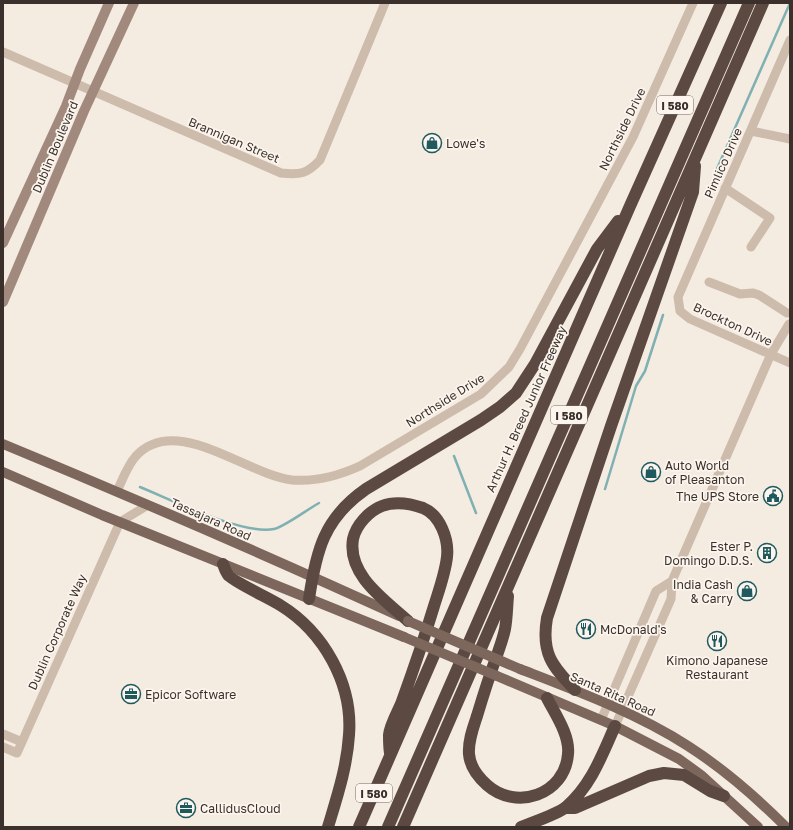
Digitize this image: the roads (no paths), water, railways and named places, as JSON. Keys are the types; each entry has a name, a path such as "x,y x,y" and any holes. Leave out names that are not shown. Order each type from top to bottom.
{"highway":[{"name":"Arthur H. Breed Junior Freeway","path":"359,827 630,206 721,3"},
{"name":"I 580","path":"388,827 749,3"},
{"name":"I 580","path":"403,827 763,3"},
{"path":"575,690 556,671 549,657 544,635 547,618 611,426 693,192 696,157"},
{"path":"309,599 315,560 330,526 350,500 481,420 500,407 516,393 535,364 597,249 630,206"},
{"path":"390,758 389,734 421,650 443,578 447,556 444,534 434,517 425,509 412,504 391,503 379,507 369,514 358,526 353,539 353,553 357,567 364,579 408,620"},
{"path":"223,564 228,576 280,605 303,621 326,649 336,668 344,694 349,734 346,757 328,827"},
{"path":"508,589 505,629 471,735 469,754 473,769 481,780 492,789 515,798 529,798 542,794 553,786 560,778 566,768 568,744 565,734 547,698"},
{"path":"521,827 565,808 586,786 594,774 615,726"},
{"path":"565,808 575,808 649,776 664,773 684,775 710,791 724,796"}],"main road":[{"name":"Dublin Boulevard","path":"3,243 66,106 109,3"},
{"name":"Dublin Boulevard","path":"3,302 134,3"},
{"name":"Tassajara Road","path":"3,444 117,491 313,576 408,620"},
{"path":"3,472 120,522 404,636 615,726 679,759 701,775 758,827"},
{"name":"Santa Rita Road","path":"408,620 520,669 575,690 622,711 688,745 741,784 786,827"}],"street":[{"name":"Brannigan Street","path":"3,52 281,173 294,174 310,171 320,160 385,3"},
{"name":"Northside Drive","path":"117,491 127,469 136,457 150,446 169,440 185,441 201,446 259,471 292,480 327,478 343,474 360,466 485,390 509,367 520,349 633,136 693,3"},
{"name":"Pimlico Drive","path":"678,297 725,188 788,52 790,40"},
{"path":"751,131 790,139"},
{"path":"725,188 770,218 751,247"},
{"path":"615,726 671,599 672,581 771,354 790,324 786,320 788,311 759,295 753,293 740,294 709,282"},
{"name":"Brockton Drive","path":"678,297 680,311 690,318 790,363"},
{"path":"120,522 148,505"},
{"name":"Dublin Corporate Way","path":"3,747 17,753 120,522"},
{"path":"601,720 656,592 672,581"},
{"path":"3,734 22,742"}],"waterway":[{"path":"716,171 790,3"},
{"path":"605,489 636,386 645,371 663,315"},
{"path":"454,456 476,513"},
{"path":"140,487 188,508 226,522 244,527 260,529 278,528 319,503"}],"place":[{"name":"Lowe's","path":"432,143"},
{"name":"Auto World of Pleasanton","path":"651,472"},
{"name":"The UPS Store","path":"773,496"},
{"name":"Ester P. Domingo D.D.S.","path":"767,553"},
{"name":"India Cash & Carry","path":"747,591"},
{"name":"McDonald's","path":"586,629"},
{"name":"Kimono Japanese Restaurant","path":"717,641"},
{"name":"Epicor Software","path":"131,694"},
{"name":"CallidusCloud","path":"186,808"}]}
